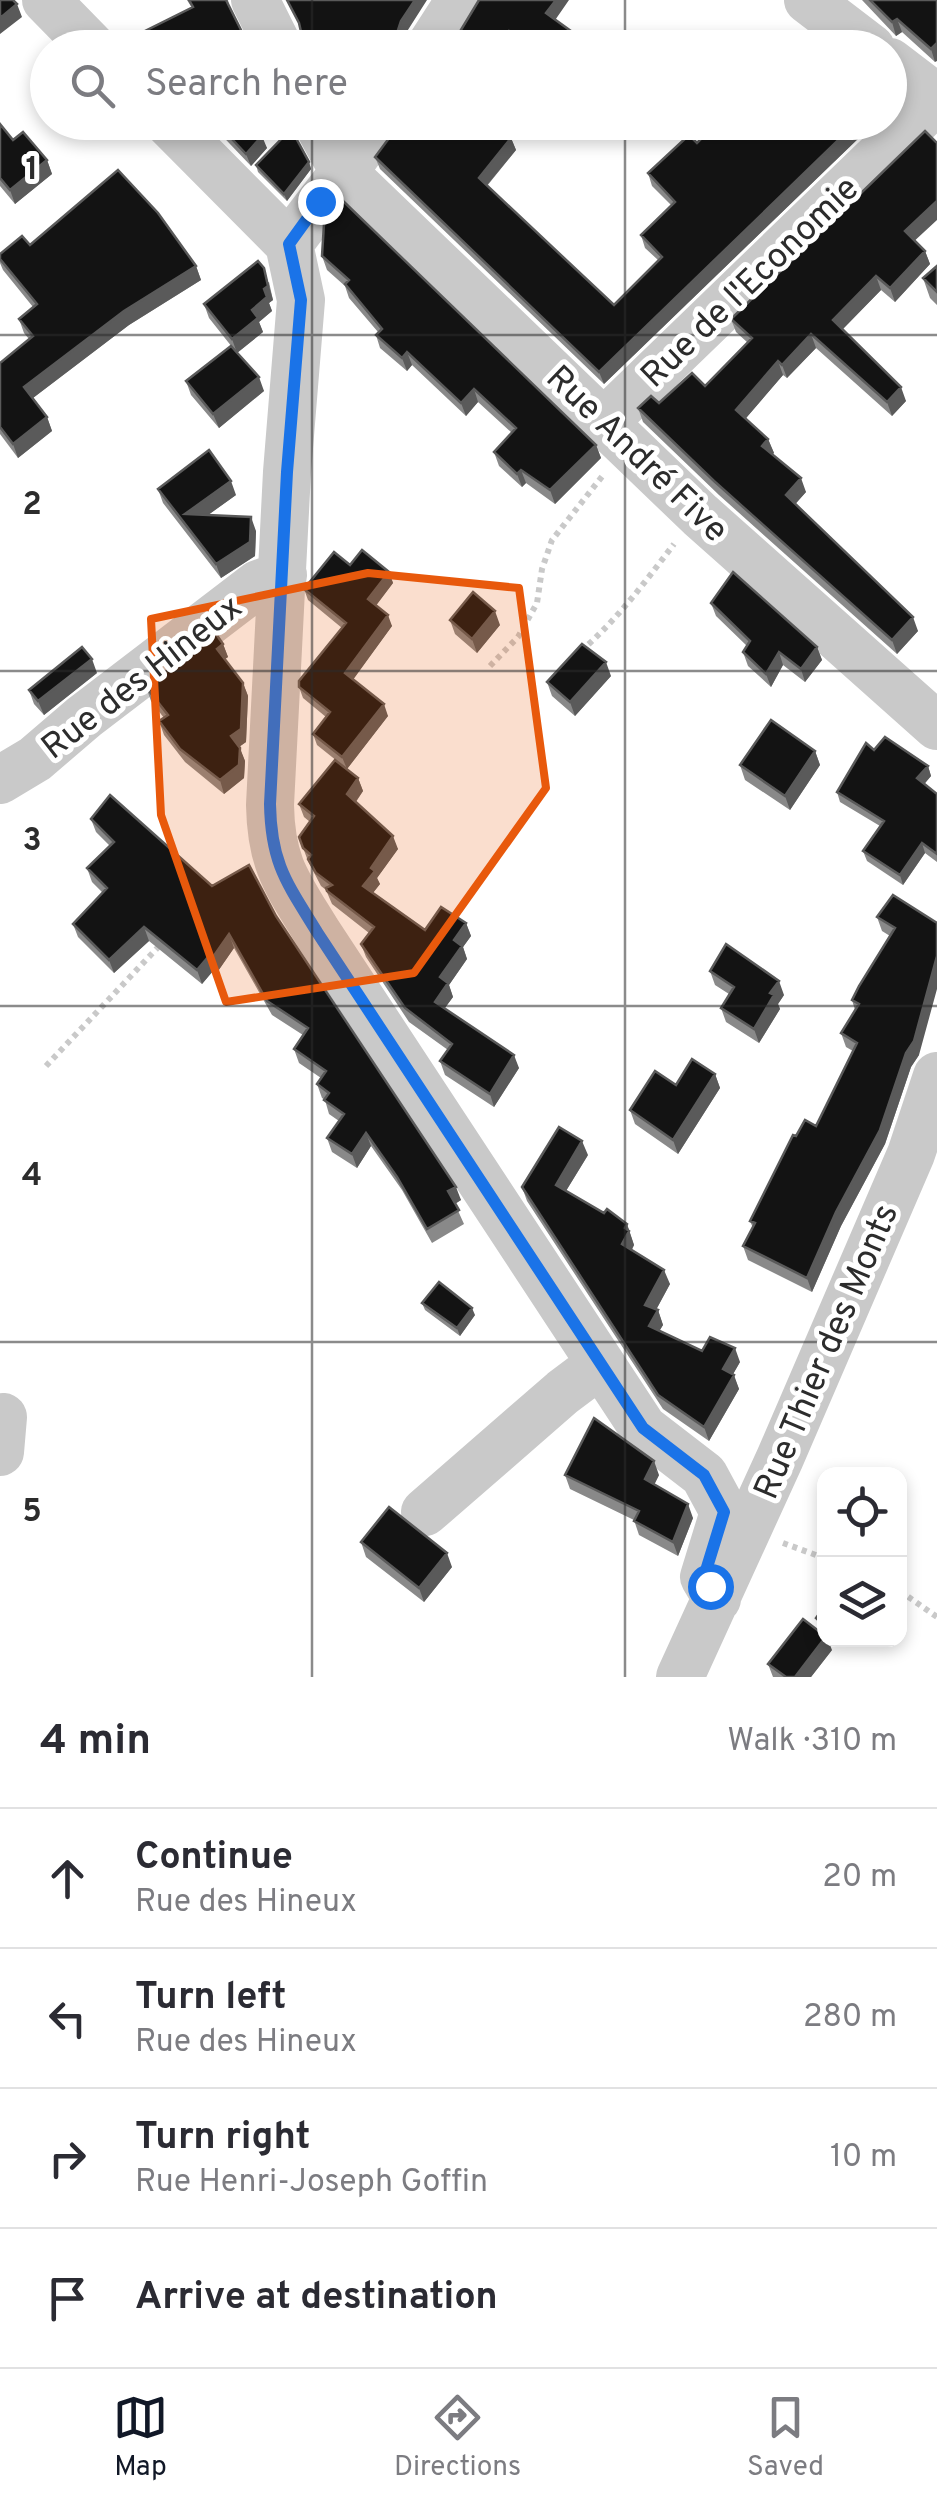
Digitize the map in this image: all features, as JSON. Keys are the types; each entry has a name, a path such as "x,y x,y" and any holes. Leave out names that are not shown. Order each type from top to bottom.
{"street":[{"path":"46,0 75,30"},
{"path":"255,0 270,30"},
{"path":"440,30 460,0"},
{"path":"808,0 847,30"},
{"path":"907,75 937,99"},
{"name":"Rue de l'Economie","path":"907,131 937,99"},
{"path":"186,140 289,244 367,140"},
{"name":"Rue André Five","path":"327,140 345,174 700,514 937,726"},
{"name":"Rue de l'Economie","path":"618,434 898,140"},
{"name":"Rue des Hineux","path":"289,244 301,300 287,472 270,804 271,840 281,874 643,1428 704,1475 724,1512 704,1577 717,1599"},
{"name":"Rue des Hineux","path":"0,780 35,759 258,584 283,576"},
{"name":"Rue Thier des Monts","path":"680,1677 911,1154 937,1079"},
{"path":"425,1512 563,1392 600,1366"}],"path":[{"path":"490,666 518,637 538,603 542,569 552,540 618,434"},
{"path":"577,654 626,606 700,514"},
{"path":"46,1066 170,934"},
{"path":"907,1596 937,1617"}],"highlighted area":[{"path":"368,573 519,588 546,788 414,973 226,1002 161,815 151,619"}],"building":[{"path":"0,0 17,4 0,18"},
{"path":"189,0 226,0 241,30 147,30 193,7"},
{"path":"287,0 415,0 398,30 301,30"},
{"path":"479,0 556,0 546,13 569,30 461,30"},
{"path":"870,0 937,0 937,43 931,49 897,19 892,22"},
{"path":"0,124 13,140 23,132 47,160 10,190 0,178"},
{"path":"925,131 937,143 937,201 905,231 925,251 890,288 876,276 833,320 901,387 887,402 811,334 782,365 778,361 736,410 768,439 762,446 801,478 786,495 913,617 892,640 638,408 651,396 659,403 692,373 705,386 752,338 731,319"},
{"path":"233,140 258,140 246,154"},
{"path":"280,140 297,140 309,162 284,194 256,165"},
{"path":"388,140 509,140 479,178 614,305 662,257 641,235 675,202 648,173 684,140 838,140 599,372 375,157"},
{"path":"118,170 158,213 196,266 124,311 24,387 47,417 13,444 0,427 0,363 33,336 19,319 37,304 0,254 22,236 30,245"},
{"path":"342,200 596,445 550,490 521,470 517,474 494,452 516,428 474,389 461,403 407,352 402,358 376,335 382,329 345,284 349,280 322,256 324,224"},
{"path":"258,261 264,268 267,297 252,310 258,318 232,339 204,304"},
{"path":"937,266 937,292 923,278"},
{"path":"231,346 259,377 213,414 186,381"},
{"path":"209,450 231,481 185,514 251,517 250,542 216,564 158,489"},
{"path":"362,550 389,572 368,599 388,615 345,673 384,704 342,757 313,734 330,712 299,687 299,681 346,623 304,589 334,552 350,565"},
{"path":"733,572 817,647 801,669 779,652 766,674 743,652 750,641 711,603"},
{"path":"473,592 495,611 472,639 450,620"},
{"path":"216,634 223,644 217,649 243,683 241,729 231,736 240,748 239,765 220,780 180,749 159,721 168,715 146,687"},
{"path":"582,644 606,662 570,702 547,682"},
{"path":"82,647 92,659 38,701 29,690"},
{"path":"771,720 815,751 785,796 740,765"},
{"path":"885,737 928,766 917,778 937,794 937,854 922,843 900,875 863,851 884,821 837,792 866,743 874,750"},
{"path":"335,760 358,778 347,794 393,836 363,886 425,930 441,907 466,923 454,940 462,946 440,977 448,983 435,1002 514,1055 490,1094 440,1061 452,1044 405,1008 361,944 374,927 327,891 332,885 316,873 308,859 311,855 299,837 314,816 299,804"},
{"path":"110,795 212,886 249,865 276,916 456,1187 448,1191 459,1210 427,1229 366,1133 352,1154 327,1138 344,1114 324,1100 329,1093 317,1084 326,1071 294,1049 308,1028 267,1001 229,934 211,960 208,957 197,970 144,927 109,960 73,924 107,888 87,868 114,842 91,819"},
{"path":"893,895 937,923 937,956 914,1041 906,1053 880,1130 836,1212 807,1278 743,1246 755,1223 750,1221 793,1135 805,1120 816,1126 857,1043 841,1033 859,1004 852,1000 859,986 895,928 877,917"},
{"path":"726,944 779,981 754,1029 721,1008 734,987 710,971"},
{"path":"692,1059 715,1074 673,1140 630,1110 655,1071 676,1085"},
{"path":"559,1127 582,1141 556,1185 604,1213 607,1209 627,1224 625,1228 629,1231 622,1244 664,1270 645,1305 658,1310 649,1326 702,1351 710,1337 735,1348 723,1369 734,1375 704,1427 658,1395 522,1187"},
{"path":"439,1282 472,1308 457,1328 422,1303"},
{"path":"594,1418 654,1461 645,1479 688,1504 673,1542 634,1521 639,1511 565,1475"},
{"path":"389,1507 447,1553 419,1588 361,1542"},
{"path":"803,1619 817,1630 818,1647 795,1677 786,1677 768,1664"}],"route":[{"path":"320,201 289,244 301,300 287,472 271,840 281,874 317,932 596,1360 643,1428 704,1475 724,1512 704,1577 710,1586"}]}
